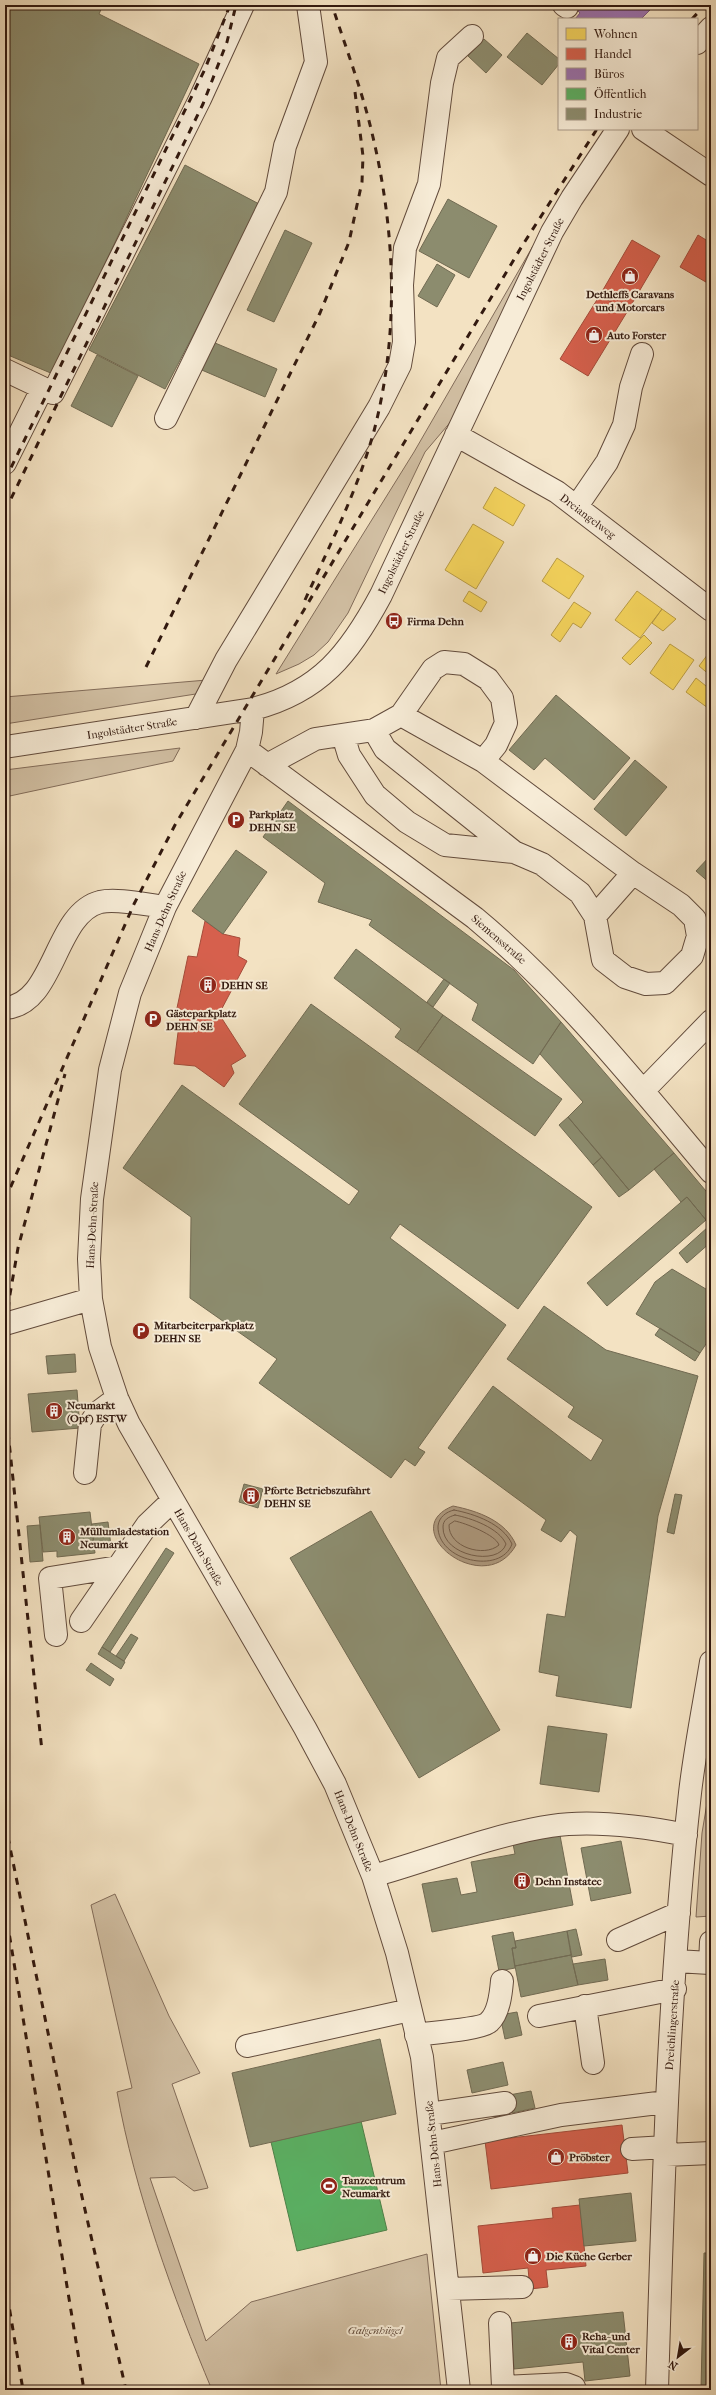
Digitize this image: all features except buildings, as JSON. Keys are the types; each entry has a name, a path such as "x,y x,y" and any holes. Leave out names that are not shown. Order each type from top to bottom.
{"street":[{"path":"5,370 53,393 200,99 244,5"},
{"path":"166,418 276,192 285,146 316,62 308,5"},
{"path":"698,41 711,28"},
{"path":"196,718 226,660 379,407 400,365 404,342 402,284 405,248 429,184 442,83 448,58 472,36"},
{"name":"Ingolstädter Straße","path":"5,747 253,709 282,700 298,692 325,674 352,646 381,595 552,232 572,198 617,130"},
{"path":"644,130 711,175"},
{"path":"576,506 607,462 624,425 631,387 642,354"},
{"path":"5,463 42,389"},
{"name":"Dreiangelweg","path":"456,435 528,474 576,506 711,610"},
{"path":"268,765 315,739 374,730 401,715 433,669 444,662 464,664 488,679 502,698 506,723 496,745 483,761"},
{"name":"Hans-Dehn-Straße","path":"253,709 251,732 247,750 165,907 130,993 112,1059 92,1199 89,1259 91,1299 100,1346 117,1398 147,1458 313,1742 335,1784 373,1876 398,1953 422,2057 459,2390"},
{"path":"374,730 385,749 514,852 542,864 580,893 595,916 603,960 625,977 646,984 665,983 692,956 698,936 695,919 681,904 633,873 483,761 401,715"},
{"path":"343,735 349,755 376,796 407,822 445,845 514,852"},
{"name":"Siemensstraße","path":"247,750 469,913 510,947 566,1004 711,1172"},
{"path":"595,916 633,873"},
{"path":"5,1008 25,1001 37,987 68,931 82,913 90,906 102,902 165,907"},
{"path":"642,1091 711,1021"},
{"path":"5,1324 91,1299"},
{"path":"85,1473 90,1424 96,1413 117,1398"},
{"path":"81,1621 147,1525 172,1501"},
{"path":"56,1636 50,1578 118,1567"},
{"name":"Dreichlingerstraße","path":"657,2390 666,2151 666,2102 676,1961 691,1791 711,1662"},
{"path":"373,1876 502,1838 551,1826 590,1825 662,1830 686,1835"},
{"path":"618,1940 680,1913"},
{"path":"676,1961 710,1963 711,1942"},
{"path":"416,2035 485,2024 489,2022 495,2011 502,1981"},
{"path":"539,2016 675,1989"},
{"path":"585,2006 593,2063"},
{"path":"247,2046 410,2010"},
{"path":"432,2143 561,2115 666,2102"},
{"path":"429,2114 505,2103"},
{"path":"632,2149 711,2154"},
{"path":"448,2289 522,2287"},
{"path":"500,2323 503,2387 566,2384 574,2387 575,2390"}],"green space":[{"path":"533,246 453,419 425,452 348,613 328,642 314,655 299,664 276,674 414,452"},
{"path":"207,680 202,693 5,724 5,697"},
{"path":"180,748 173,761 5,797 5,770"},
{"path":"711,1779 711,1916 696,1917 702,1833"},
{"name":"Galgenhügel","path":"115,1894 169,2016 200,2073 172,2084 208,2188 194,2191 175,2177 150,2178 206,2341 251,2302 427,2254 441,2390 212,2390 183,2318 157,2244 134,2168 117,2092 132,2088 91,1905"}],"water":[{"path":"453,1506 490,1518 505,1529 516,1545 502,1560 485,1566 467,1563 451,1555 439,1543 434,1530 437,1517"}],"railway":[{"path":"5,480 205,69 230,5"},
{"path":"5,511 203,104 227,42 236,5"},
{"path":"305,600 352,495 374,431 383,392 391,313 389,234 377,156 364,103 332,5"},
{"path":"693,18 705,5"},
{"path":"146,667 320,313 349,242 362,182 363,156 355,92"},
{"path":"5,1200 134,904 175,825 522,246 596,130"},
{"path":"5,1351 9,1300 18,1248 65,1074"},
{"path":"5,1404 42,1751"},
{"path":"5,1823 78,2179 126,2390"},
{"path":"5,1908 84,2390"},
{"path":"5,2282 23,2390"}],"place":[{"name":"Dethleffs Caravans und Motorcars","path":"630,276"},
{"name":"Auto Forster","path":"594,335"},
{"name":"Firma Dehn","path":"394,621"},
{"name":"Parkplatz DEHN SE","path":"236,820"},
{"name":"DEHN SE","path":"208,985"},
{"name":"Gästeparkplatz DEHN SE","path":"153,1019"},
{"name":"Mitarbeiterparkplatz DEHN SE","path":"141,1331"},
{"name":"Neumarkt (Opf) ESTW","path":"54,1411"},
{"name":"Pforte Betriebszufahrt DEHN SE","path":"251,1496"},
{"name":"Müllumladestation Neumarkt","path":"67,1537"},
{"name":"Dehn Instatec","path":"522,1881"},
{"name":"Pröbster","path":"556,2157"},
{"name":"Tanzcentrum Neumarkt","path":"329,2186"},
{"name":"Die Küche Gerber","path":"533,2256"},
{"name":"Reha- und Vital Center","path":"569,2342"}]}
